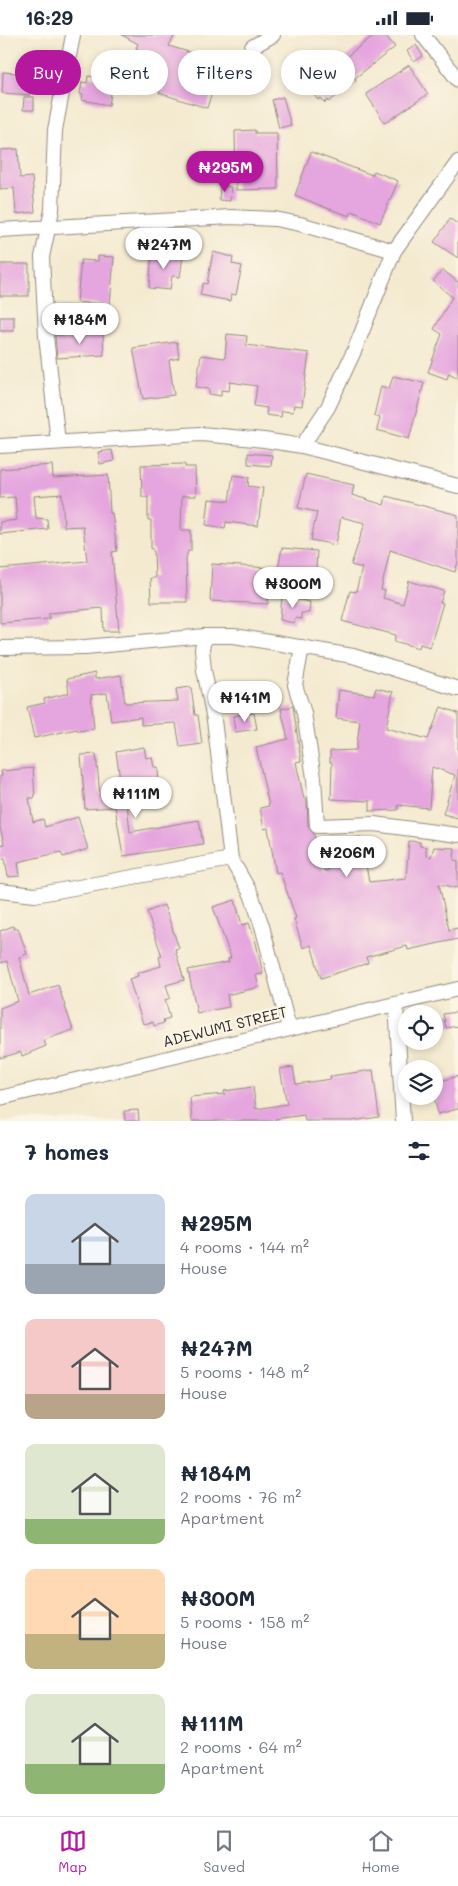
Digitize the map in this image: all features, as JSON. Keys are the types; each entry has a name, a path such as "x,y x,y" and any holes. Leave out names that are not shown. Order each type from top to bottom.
{"street":[{"path":"58,442 42,257 52,210 55,130 73,35"},
{"path":"252,47 273,35"},
{"path":"423,35 458,80"},
{"path":"302,446 328,407 355,349 394,251 458,162"},
{"path":"0,230 231,217 275,219 300,224 394,251"},
{"path":"0,446 201,434 302,446 458,486"},
{"path":"205,636 202,649 204,670 214,720 232,859 251,894 262,926 289,1028"},
{"path":"0,648 85,647 205,636 234,636 353,656 457,686"},
{"path":"302,647 295,685 304,713 314,778 317,826 374,824 458,835"},
{"path":"0,891 35,895 232,859"},
{"name":"ADEWUMI STREET","path":"0,1098 458,989"},
{"path":"396,1004 403,1121"}],"building":[{"path":"122,35 175,35 169,46 182,50 178,50 178,95 211,95 207,108 165,95 168,95 168,50 139,50 136,48 138,44"},
{"path":"374,35 385,35 395,47 355,78 355,50"},
{"path":"416,45 423,56 414,62 407,51"},
{"path":"409,65 428,94 385,123 366,94"},
{"path":"3,72 15,73 15,94 2,93"},
{"path":"88,76 91,76 91,95 111,95 109,105 82,100 82,82 87,83"},
{"path":"314,95 338,95 329,102 328,100 325,103 321,98 318,100"},
{"path":"24,97 34,97 34,110 23,110"},
{"path":"283,97 291,125 279,128 272,100"},
{"path":"255,130 255,133 277,133 278,189 236,190 235,131"},
{"path":"18,149 20,178 32,177 35,212 16,214 14,188 0,189 0,150"},
{"path":"311,152 372,175 374,171 398,181 380,223 352,211 350,216 295,195"},
{"path":"220,186 231,187 230,201 219,200"},
{"path":"450,219 458,224 458,258 434,242"},
{"path":"152,252 183,256 180,277 172,276 170,290 149,288"},
{"path":"213,252 233,257 232,264 242,266 236,295 231,294 230,301 200,295 203,283 207,284"},
{"path":"98,256 114,257 110,305 77,302 81,260 98,261"},
{"path":"0,264 29,264 29,296 0,296"},
{"path":"443,270 458,282 458,378 449,373 447,379 428,372 442,334 434,329 452,297 433,281"},
{"path":"0,317 14,317 14,331 0,331"},
{"path":"103,333 104,355 57,358 55,335"},
{"path":"227,334 247,336 246,345 309,353 302,406 294,405 293,412 282,411 281,417 266,415 267,408 254,406 257,386 230,382 229,391 221,390 221,396 209,394 209,389 196,387 201,355 225,358"},
{"path":"177,342 179,358 169,360 174,395 143,399 133,348"},
{"path":"393,376 424,383 409,439 377,430 380,418 374,416 381,386 389,389"},
{"path":"112,450 114,461 100,464 98,452"},
{"path":"248,453 272,455 271,466 248,464"},
{"path":"185,464 185,467 195,467 196,496 182,496 181,530 191,530 191,551 188,551 186,558 187,602 151,602 150,578 155,578 154,552 151,548 151,520 148,520 148,497 142,497 141,465"},
{"path":"52,465 53,478 108,475 110,513 112,513 117,551 112,552 119,631 104,631 103,608 49,613 49,619 0,623 0,569 87,561 83,526 64,527 62,494 34,496 36,518 47,519 48,529 0,534 0,522 17,520 15,497 0,498 0,469"},
{"path":"306,474 354,485 352,495 384,505 386,496 458,515 458,562 455,572 390,550 381,590 385,591 383,598 403,604 409,581 444,591 440,603 443,603 430,647 420,644 419,648 394,641 396,635 342,621 350,591 356,592 362,568 351,565 365,523 341,517 336,545 311,540 317,512 298,508"},
{"path":"233,475 249,477 248,486 263,488 258,526 226,522 225,528 206,525 209,499 229,501"},
{"path":"282,548 317,551 316,570 290,569 290,571 278,569"},
{"path":"212,564 269,568 268,604 210,601"},
{"path":"282,596 310,602 309,613 301,613 301,619 295,618 294,623 280,620"},
{"path":"95,673 95,679 121,675 125,703 178,701 176,689 191,687 195,715 198,715 202,744 180,747 176,723 141,725 141,717 111,721 107,693 91,695 94,729 78,731 77,729 34,738 27,707 45,703 44,699 69,693 67,679"},
{"path":"376,688 393,692 386,728 428,739 441,707 458,713 458,818 443,814 455,775 432,767 429,808 398,805 398,810 370,811 370,801 331,799 332,762 330,762 330,751 356,750 360,721 336,718 339,690 374,695"},
{"path":"293,706 301,761 296,762 304,799 307,799 308,827 314,834 316,845 319,844 324,871 327,871 329,842 361,837 369,882 406,878 409,841 420,842 420,846 426,847 426,856 431,857 434,847 455,848 454,860 458,861 458,888 439,884 449,930 458,928 458,939 408,950 407,946 366,957 368,963 321,978 311,945 303,948 294,919 296,918 280,872 276,873 268,828 264,829 260,808 269,806 256,747 288,739 281,709"},
{"path":"254,713 257,729 235,732 233,716"},
{"path":"144,747 146,758 152,757 154,767 158,767 159,787 122,792 116,752"},
{"path":"96,754 100,795 126,794 130,832 199,820 203,844 123,856 115,807 85,809 81,755"},
{"path":"33,768 35,798 29,798 33,822 43,819 45,827 78,817 88,849 63,857 61,852 18,862 20,876 8,877 5,858 0,859 0,845 4,844 0,828 1,771"},
{"path":"235,900 242,925 249,923 256,943 263,974 256,975 259,987 227,995 229,1007 197,1013 188,970 229,962 228,959 231,958 213,907"},
{"path":"164,905 179,948 175,949 184,980 166,985 170,998 165,1000 170,1018 163,1020 164,1023 154,1026 153,1022 143,1024 129,979 138,976 137,973 161,966 159,957 162,956 147,912"},
{"path":"13,926 14,929 18,928 27,954 19,957 29,995 58,985 73,1030 44,1040 46,1046 22,1056 21,1052 0,1058 0,1008 18,1001 7,961 0,963 0,931"},
{"path":"457,1012 458,1026 446,1028 443,1014"},
{"path":"293,1067 296,1084 331,1079 330,1076 373,1070 379,1117 352,1121 305,1121 304,1115 275,1119 275,1121 192,1121 190,1097 225,1094 224,1091 253,1087 256,1109 287,1104 280,1069"},
{"path":"458,1076 458,1109 438,1114 436,1105 443,1105 443,1080"},
{"path":"138,1110 139,1121 125,1121 124,1111"}]}
